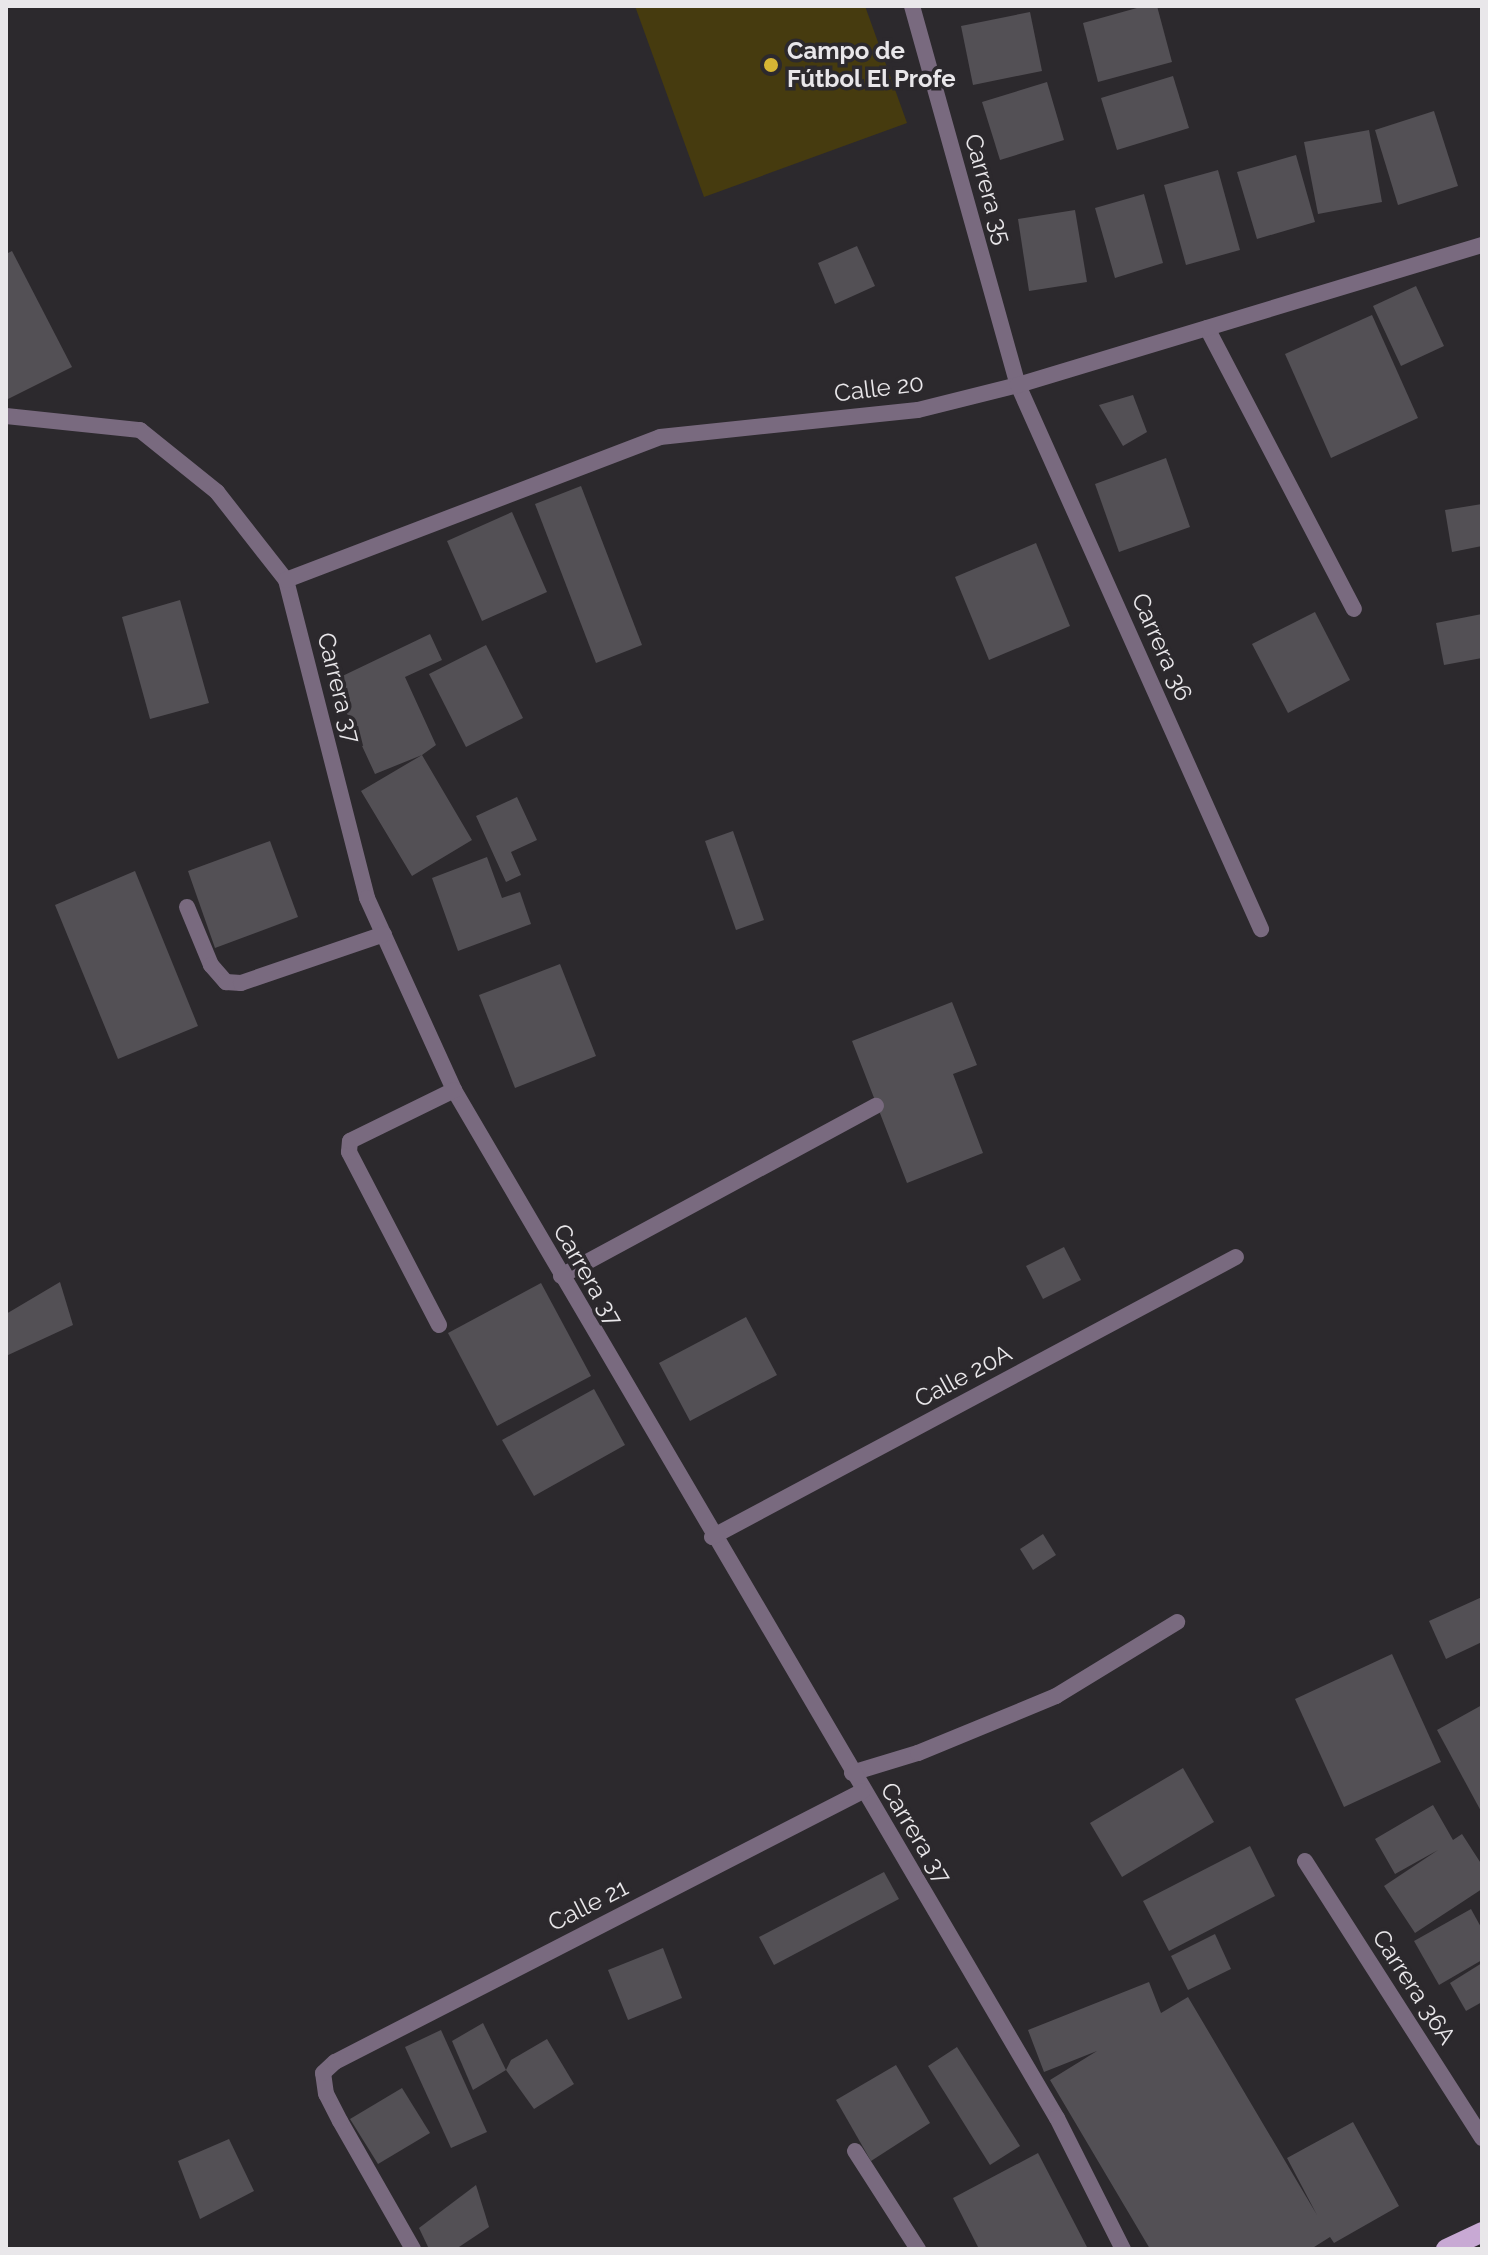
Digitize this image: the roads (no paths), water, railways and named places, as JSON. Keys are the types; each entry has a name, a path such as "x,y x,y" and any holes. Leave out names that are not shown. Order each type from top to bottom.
{"main road":[{"path":"1446,2249 1482,2232"}],"street":[{"name":"Carrera 35","path":"912,6 1018,385"},
{"name":"Calle 20","path":"286,580 660,437 918,410 1018,385 1482,245"},
{"path":"1207,328 1354,609"},
{"name":"Carrera 36","path":"1018,385 1261,929"},
{"name":"Carrera 37","path":"6,416 140,430 217,492 286,580 367,898 454,1090 712,1537 1057,2118 1123,2249"},
{"path":"187,907 211,965 226,982 241,983 384,934"},
{"path":"439,1325 349,1152 350,1141 454,1090"},
{"path":"561,1276 876,1106"},
{"name":"Calle 20A","path":"712,1537 1236,1257"},
{"path":"852,1773 918,1753 1056,1696 1177,1622"},
{"name":"Calle 21","path":"413,2249 326,2094 323,2073 335,2062 863,1791"},
{"name":"Carrera 36A","path":"1305,1861 1482,2138"},
{"path":"855,2151 918,2249"}],"place":[{"name":"Campo de Fútbol El Profe","path":"771,65"}]}
